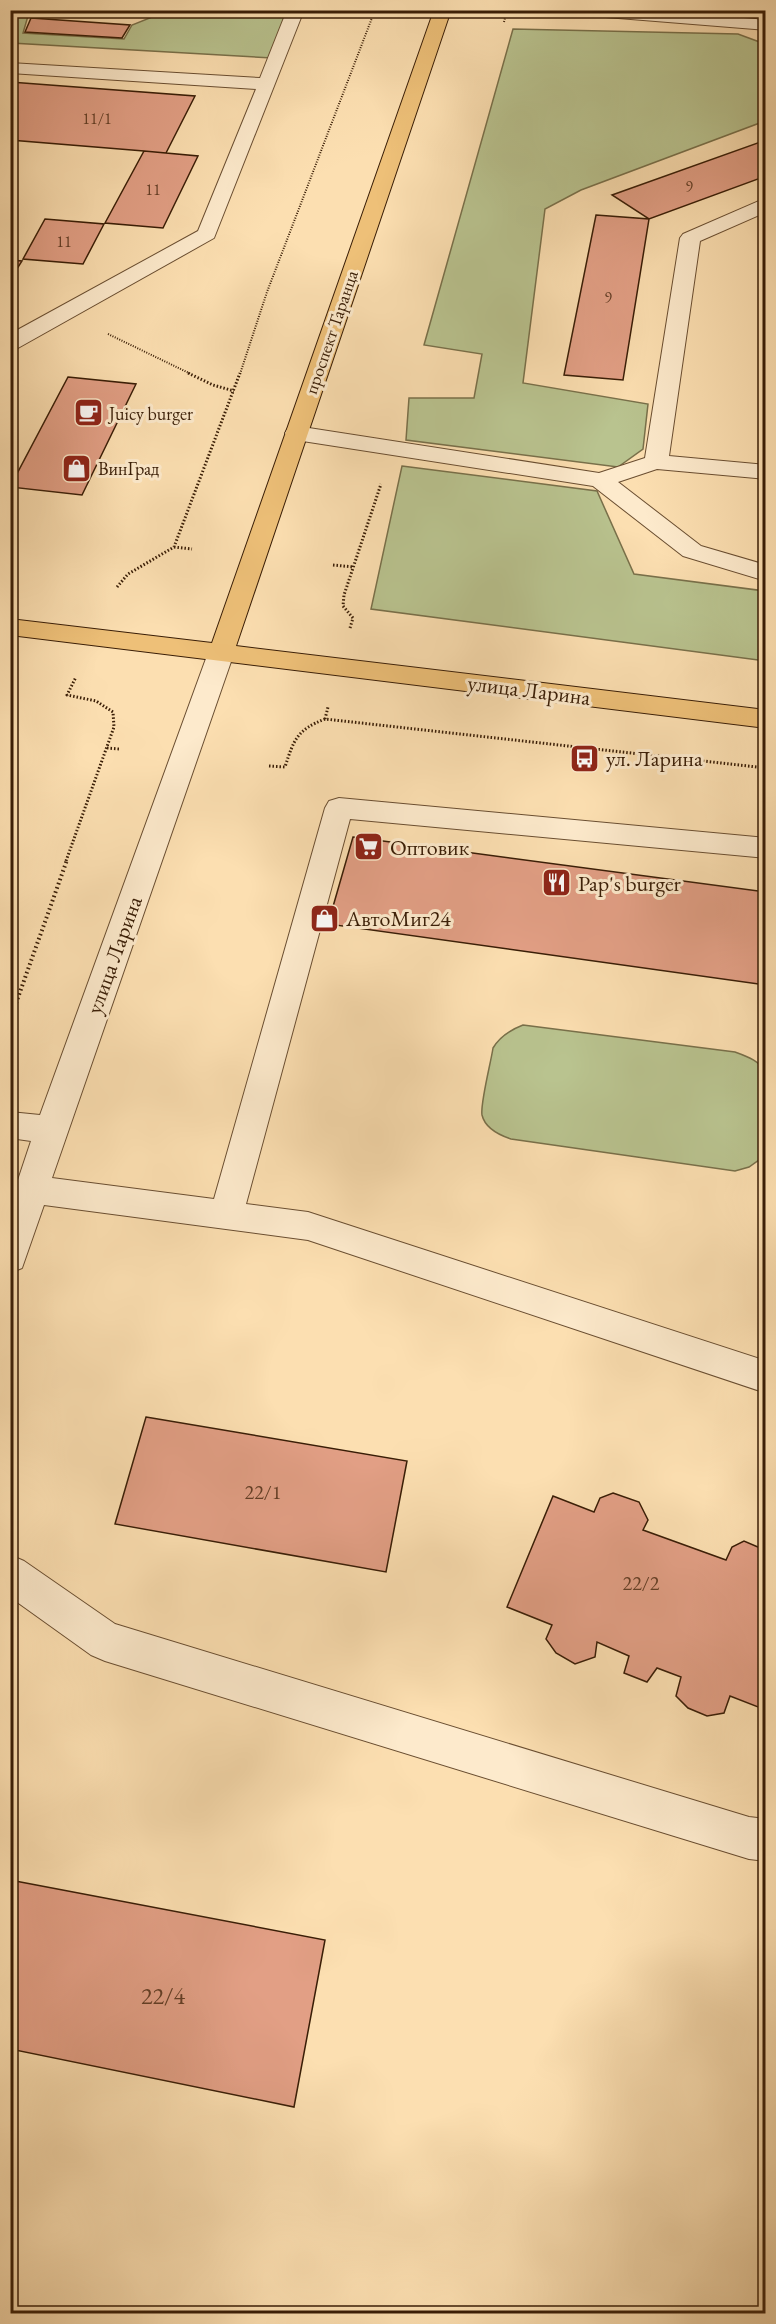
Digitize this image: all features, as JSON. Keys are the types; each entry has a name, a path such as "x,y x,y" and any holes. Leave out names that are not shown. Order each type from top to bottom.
{"main road":[{"name":"проспект Таранца","path":"220,653 443,10"},
{"name":"улица Ларина","path":"10,627 765,718"}],"street":[{"path":"10,343 207,234 296,10"},
{"path":"581,10 765,25"},
{"path":"10,68 266,84"},
{"path":"656,462 690,238 765,204"},
{"path":"296,433 600,480 656,462 765,472"},
{"path":"600,480 692,551 765,573"},
{"name":"улица Ларина","path":"10,1258 51,1130 220,653"},
{"path":"226,1215 339,808 765,848"},
{"path":"10,1125 51,1130"},
{"path":"33,1190 308,1226 765,1377"},
{"path":"10,1574 105,1641 749,1838 765,1840"}],"path":[{"path":"117,587 122,576 164,557 174,547 234,391 267,292 375,10"},
{"path":"504,22 507,10"},
{"path":"64,312 213,385 234,391"},
{"path":"349,632 353,618 343,606 344,595 393,448"},
{"path":"174,547 192,549"},
{"path":"333,564 354,567"},
{"path":"10,1020 114,727 113,712 96,701 67,696 76,677"},
{"path":"325,719 328,707"},
{"path":"268,766 285,767 295,735 309,725 325,719 765,768"},
{"path":"107,748 119,749"}],"green space":[{"path":"167,11 290,11 272,58 11,43 10,15 28,16 23,33 124,39 132,25"},
{"path":"513,29 738,34 765,44 765,121 581,190 545,209 523,383 648,404 643,449 618,467 406,440 409,398 474,398 482,354 424,345"},
{"path":"402,466 597,491 634,574 765,591 765,661 371,609"},
{"path":"523,1025 735,1052 753,1060 765,1073 763,1157 749,1167 735,1171 511,1139 497,1133 486,1124 482,1115 493,1048 506,1034"}],"building":[{"path":"31,18 130,25 122,38 25,32"},
{"path":"10,82 195,96 166,153 10,140"},
{"path":"766,140 766,176 649,219 612,195"},
{"path":"144,151 198,156 163,228 105,223"},
{"path":"596,215 649,219 623,380 564,375"},
{"path":"45,219 104,224 83,264 23,259"},
{"path":"10,260 22,261 10,280"},
{"path":"68,377 136,384 82,495 10,487"},
{"path":"353,837 766,892 766,985 328,924"},
{"path":"146,1417 407,1461 386,1572 115,1524"},
{"path":"613,1493 639,1502 648,1520 643,1530 726,1560 732,1547 744,1541 765,1550 766,1710 730,1696 724,1713 707,1716 688,1708 676,1696 681,1677 657,1668 647,1682 624,1673 629,1656 597,1642 595,1657 575,1664 556,1653 546,1639 552,1625 507,1607 553,1496 594,1512 600,1498"},
{"path":"10,1880 325,1940 294,2107 10,2049"}],"place":[{"name":"Juicy burger","path":"88,413"},
{"name":"ВинГрад","path":"77,468"},
{"name":"ул. Ларина","path":"585,758"},
{"name":"Оптовик","path":"369,847"},
{"name":"Pap's burger","path":"557,883"},
{"name":"АвтоМиг24","path":"325,918"}]}
